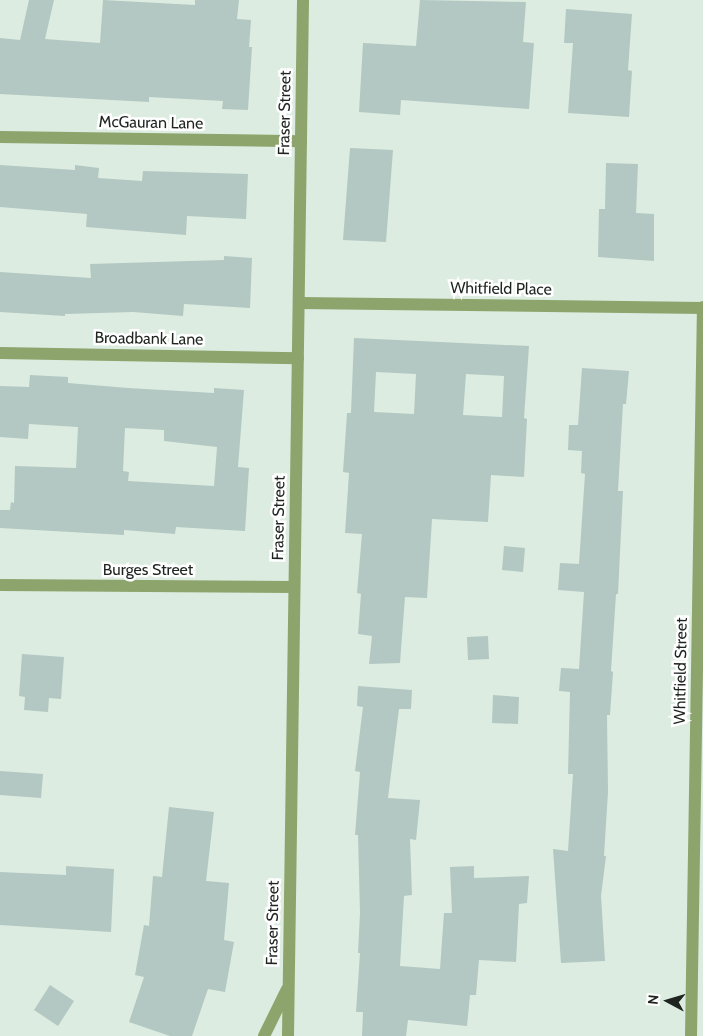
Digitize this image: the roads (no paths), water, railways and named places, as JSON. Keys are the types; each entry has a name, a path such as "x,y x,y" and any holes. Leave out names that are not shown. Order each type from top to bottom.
{"street":[{"name":"Fraser Street","path":"288,1036 303,0"},
{"name":"McGauran Lane","path":"0,137 301,141"},
{"name":"Whitfield Place","path":"299,303 703,307"},
{"name":"Whitfield Street","path":"691,1036 698,880 703,307"},
{"name":"Broadbank Lane","path":"0,353 298,358"},
{"name":"Burges Street","path":"0,585 294,587"},
{"path":"264,1036 289,985"}]}
